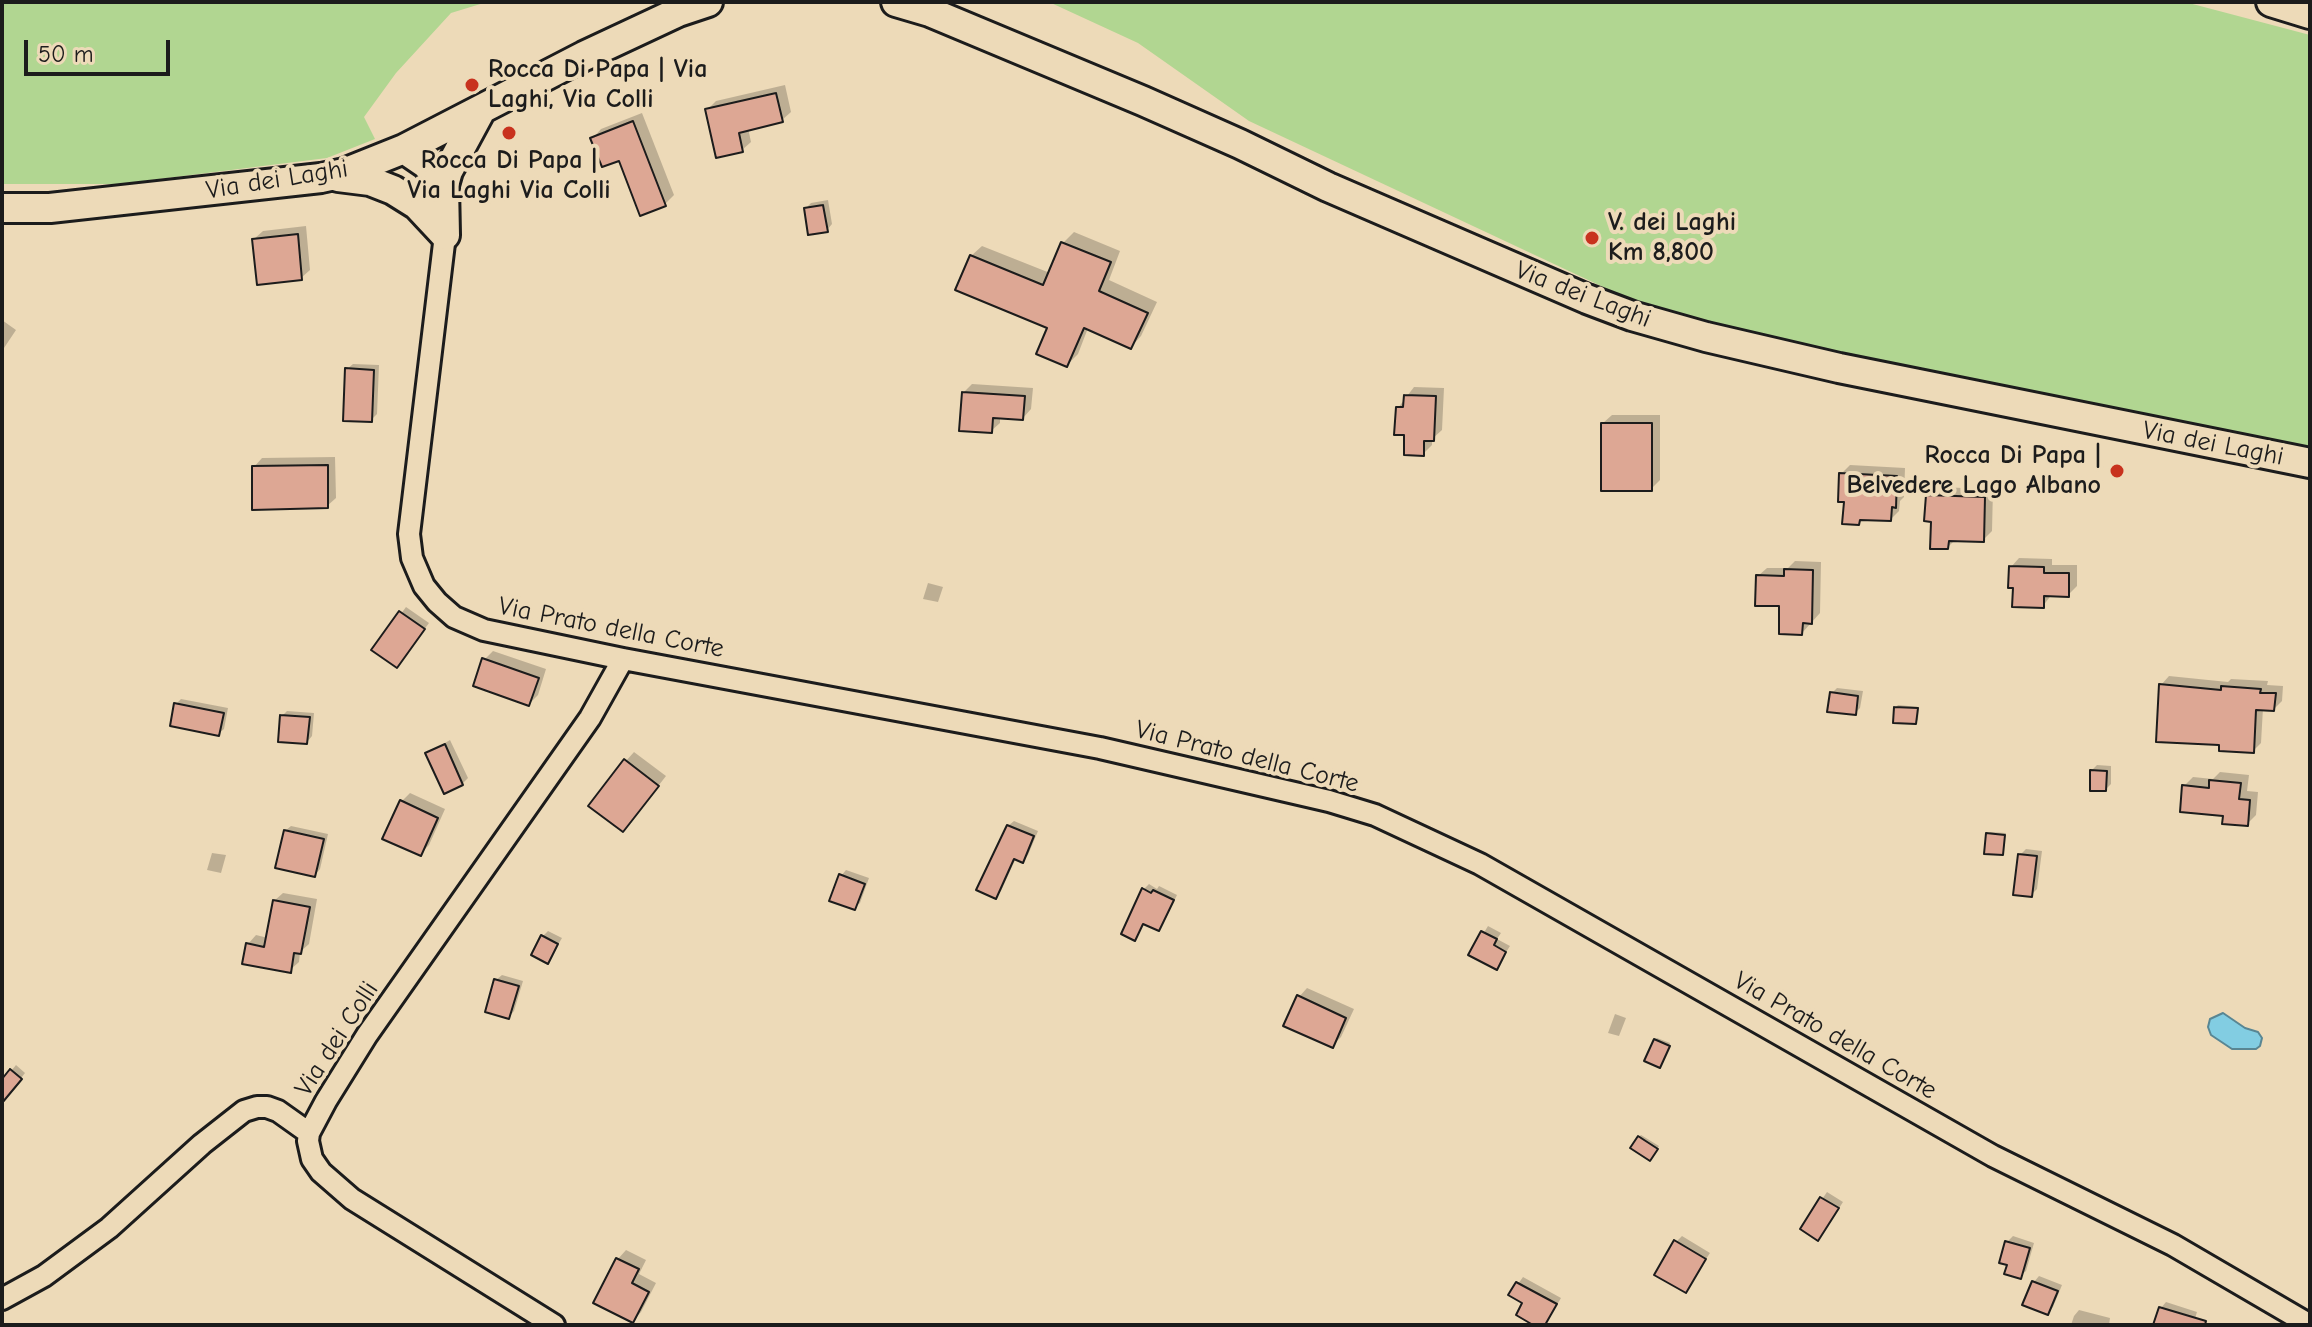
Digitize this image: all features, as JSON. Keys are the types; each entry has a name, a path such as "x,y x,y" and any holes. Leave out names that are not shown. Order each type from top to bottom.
{"main road":[{"name":"Via dei Laghi","path":"2,208 50,208 321,178 351,171 404,149 584,56 678,12 708,2"},
{"name":"Via dei Laghi","path":"896,2 930,12 1143,101 1328,187 1640,319 1839,368 2310,463"},
{"path":"2271,2 2310,14"},
{"path":"445,235 444,185 455,157 481,110"},
{"path":"408,198 401,174 404,149 426,164 444,185"},
{"path":"321,178 370,181 408,198 426,212 445,235"}],"street":[{"name":"Via Prato della Corte","path":"445,235 409,522 409,545 424,586 454,617 472,626 623,659 1100,748 1329,801 1397,824 1480,864 1993,1156 2173,1245 2310,1325"},
{"name":"Via dei Colli","path":"2,1299 44,1276 101,1235 145,1199 202,1144 244,1111 267,1107 309,1133 367,1035 590,718 623,659"},
{"path":"309,1133 308,1149 312,1159 321,1172 352,1199 554,1325"}],"green space":[{"path":"2,2 487,2 451,13 396,73 364,117 375,139 327,158 119,184 2,184"},
{"path":"1049,2 2185,2 2310,35 2310,451 1740,334 1650,309 1249,121 1138,43"}],"water":[{"path":"2223,1013 2245,1028 2258,1032 2262,1038 2260,1046 2256,1049 2232,1049 2211,1035 2208,1027 2210,1019"}],"building":[{"path":"776,93 783,122 739,133 743,152 716,158 705,109"},
{"path":"633,121 666,206 640,216 619,161 602,167 590,138"},
{"path":"823,205 828,232 808,235 804,208"},
{"path":"298,234 302,280 257,285 252,239"},
{"path":"1061,242 1111,262 1099,291 1148,313 1131,349 1084,328 1067,367 1036,354 1047,328 955,290 970,255 1043,285"},
{"path":"345,368 374,370 372,422 343,421"},
{"path":"962,392 1025,396 1023,420 993,418 992,433 959,431"},
{"path":"1404,395 1436,396 1434,441 1424,441 1424,456 1404,455 1404,435 1394,435 1396,407 1403,407"},
{"path":"1601,423 1652,423 1652,491 1601,491"},
{"path":"328,465 328,508 252,510 252,466"},
{"path":"1839,473 1897,476 1896,508 1892,507 1891,521 1860,520 1859,525 1842,524 1844,502 1838,502"},
{"path":"1926,495 1985,497 1984,542 1949,541 1948,549 1930,549 1931,522 1924,521"},
{"path":"2009,566 2044,567 2044,573 2069,573 2069,597 2044,596 2044,608 2012,607 2013,588 2008,588"},
{"path":"1784,569 1813,570 1812,624 1803,623 1802,635 1779,634 1779,606 1755,606 1756,575 1784,576"},
{"path":"399,611 425,629 397,668 371,650"},
{"path":"482,658 539,678 529,706 473,686"},
{"path":"2159,684 2221,690 2221,686 2261,689 2260,693 2276,693 2274,711 2256,710 2254,753 2219,751 2219,745 2156,742"},
{"path":"1830,692 1858,696 1856,715 1827,712"},
{"path":"174,703 224,713 219,736 170,726"},
{"path":"1894,707 1918,708 1916,724 1893,723"},
{"path":"280,715 310,717 307,744 278,742"},
{"path":"445,744 463,785 444,794 425,753"},
{"path":"624,759 659,786 623,832 588,806"},
{"path":"2090,770 2107,771 2106,791 2090,791"},
{"path":"2209,780 2241,783 2239,799 2250,800 2248,826 2222,824 2223,816 2180,812 2182,785 2209,788"},
{"path":"400,800 438,818 421,856 382,839"},
{"path":"1007,825 1034,836 1023,863 1014,859 996,899 976,890"},
{"path":"284,830 324,839 315,877 275,868"},
{"path":"1986,833 2005,835 2003,855 1984,854"},
{"path":"2018,854 2037,856 2032,897 2013,895"},
{"path":"839,874 865,884 855,910 829,901"},
{"path":"1142,888 1174,900 1159,931 1143,924 1135,941 1121,934"},
{"path":"273,900 310,907 301,954 294,953 291,973 242,964 246,943 264,947"},
{"path":"1481,931 1497,939 1494,945 1506,952 1497,970 1468,955"},
{"path":"541,935 558,944 548,964 531,955"},
{"path":"494,979 519,986 509,1019 485,1012"},
{"path":"1297,995 1346,1018 1333,1048 1283,1026"},
{"path":"1654,1039 1670,1046 1660,1068 1644,1061"},
{"path":"10,1069 22,1079 2,1103 2,1079"},
{"path":"1638,1136 1658,1149 1650,1161 1630,1148"},
{"path":"1820,1197 1839,1208 1818,1241 1800,1229"},
{"path":"1674,1240 1706,1259 1686,1293 1654,1275"},
{"path":"2005,1241 2030,1248 2021,1279 2004,1274 2007,1265 1999,1263"},
{"path":"616,1258 639,1269 632,1283 649,1292 633,1323 593,1303"},
{"path":"2032,1281 2058,1291 2048,1315 2022,1305"},
{"path":"1516,1282 1557,1304 1545,1325 1533,1325 1516,1315 1522,1303 1508,1295"},
{"path":"2159,1307 2206,1321 2205,1325 2153,1325"}],"place":[{"name":"Rocca Di Papa | Via Laghi, Via Colli","path":"472,85"},
{"name":"Rocca Di Papa | Via Laghi Via Colli","path":"509,133"},
{"name":"V. dei Laghi Km 8,800","path":"1592,238"},
{"name":"Rocca Di Papa | Belvedere Lago Albano","path":"2117,471"}]}
